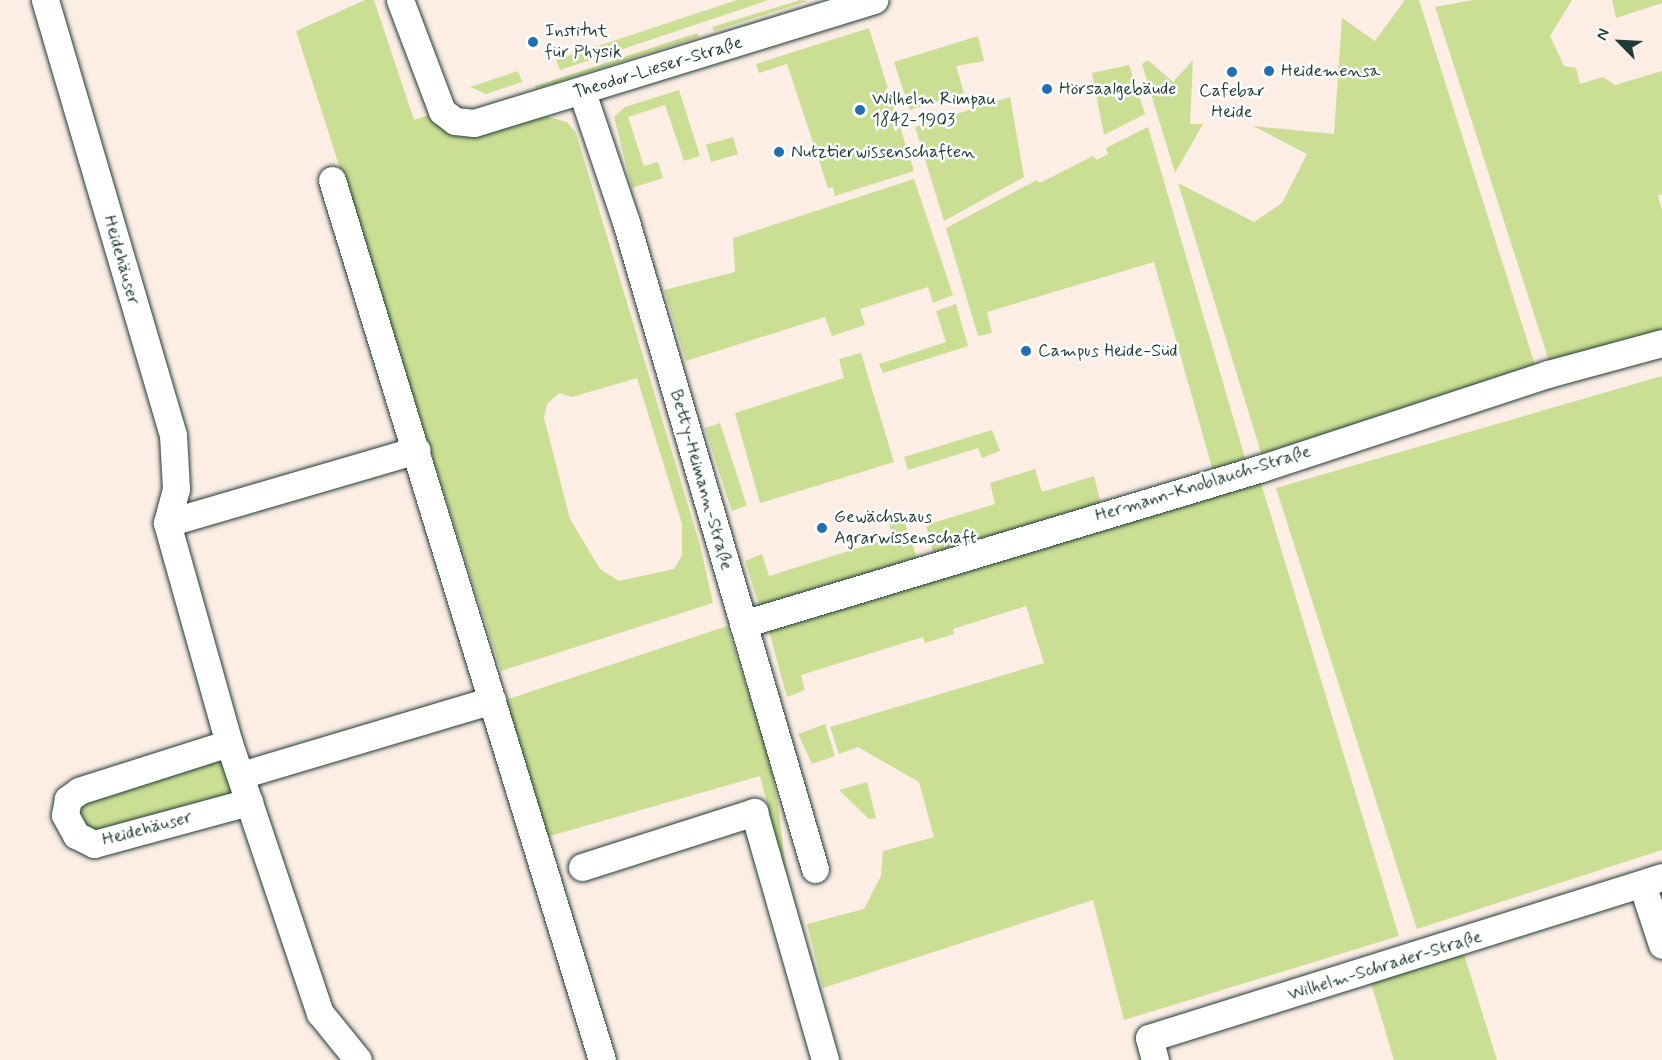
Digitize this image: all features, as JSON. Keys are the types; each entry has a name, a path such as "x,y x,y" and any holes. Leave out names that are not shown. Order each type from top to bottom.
{"street":[{"name":"Heidehäuser","path":"45,0 173,435 176,489 167,523"},
{"name":"Theodor-Lieser-Straße","path":"400,0 442,111 455,121 474,123 582,92 875,0"},
{"name":"Betty-Heimann-Straße","path":"582,92 626,222 814,869"},
{"path":"332,180 417,450 602,1060"},
{"name":"Hermann-Knoblauch-Straße","path":"743,624 1262,468 1548,374 1662,343"},
{"path":"358,1060 320,1013 229,743 167,523 417,450"},
{"path":"241,775 492,700"},
{"name":"Heidehäuser","path":"229,743 79,791 68,799 65,815 76,836 94,844 249,802"},
{"path":"582,867 754,812 825,1060"},
{"name":"Wilhelm-Schrader-Straße","path":"1148,1058 1149,1038 1652,881 1662,945"}],"green space":[{"path":"365,0 374,0 414,120 429,115 454,136 470,137 540,115 567,122 576,133 700,545 713,603 501,671 296,31","holes":["637,378 682,524 682,555 674,569 619,581 600,569 570,519 544,418 547,404 559,393 572,397"]},
{"path":"737,0 769,0 560,70 556,60"},
{"path":"800,0 808,1 714,31 712,27"},
{"path":"1405,0 1419,0 1535,365 1262,456 1178,183 1254,222 1282,203 1307,154 1253,126 1334,134 1342,18 1375,41"},
{"path":"1473,0 1572,0 1550,36 1564,66 1576,68 1580,84 1603,77 1615,85 1662,71 1662,194 1658,196 1662,210 1662,334 1550,364 1435,7"},
{"path":"1612,0 1662,0 1662,3 1616,18"},
{"path":"869,28 914,171 835,196 833,187 828,188 787,64 759,73 756,64"},
{"path":"697,33 699,37 536,89 535,86"},
{"path":"978,36 984,61 956,66 964,93 910,110 894,62"},
{"path":"1148,60 1173,82 1193,60 1190,124 1203,124 1175,173 1142,64"},
{"path":"1129,65 1145,114 1104,135 1092,73"},
{"path":"518,71 522,82 486,94 470,87"},
{"path":"679,90 700,156 684,161 665,105 628,117 644,166 658,162 663,178 632,188 614,117 625,107"},
{"path":"1010,97 1024,177 944,221 915,127"},
{"path":"1148,127 1246,461 1213,471 1154,262 987,312 992,333 978,336 946,228 1037,180 1040,183 1093,156 1097,160 1108,154 1106,148"},
{"path":"733,137 738,154 711,162 706,145"},
{"path":"914,179 953,295 933,303 928,287 860,309 865,325 832,336 825,317 686,361 664,290 735,272 733,238"},
{"path":"956,304 968,346 883,373 879,364 946,342 936,311"},
{"path":"861,353 894,462 760,503 735,413 844,378 839,359"},
{"path":"1662,376 1662,850 1417,929 1276,488"},
{"path":"720,423 747,506 732,511 705,428"},
{"path":"992,430 1000,451 982,458 978,448 908,470 904,457"},
{"path":"1035,469 1042,492 1094,476 1101,505 934,557 926,525 995,504 990,483"},
{"path":"1260,480 1399,936 1124,1020 1093,900 823,988 807,924 864,909 881,876 883,851 934,837 919,782 858,747 839,754 830,727 1044,663 1026,606 953,629 954,634 925,643 923,637 801,675 805,690 787,697 769,631"},
{"path":"902,514 918,561 760,609 745,561 762,554 769,576 893,537 888,519"},
{"path":"727,626 768,755 778,804 791,912 769,845 769,811 760,776 543,838 500,702"},
{"path":"825,724 835,756 812,764 798,734"},
{"path":"209,760 223,761 234,782 230,795 100,834 81,821 82,807 94,796"},
{"path":"867,782 876,818 869,819 839,790"},
{"path":"1463,951 1497,1060 1394,1060 1370,980"}],"place":[{"name":"Institut für Physik","path":"533,42"},
{"name":"Heidemensa","path":"1269,71"},
{"name":"Cafebar Heide","path":"1232,72"},
{"name":"Hörsaalgebäude","path":"1047,89"},
{"name":"Wilhelm Rimpau 1842-1903","path":"860,110"},
{"name":"Nutztierwissenschaften","path":"779,152"},
{"name":"Campus Heide-Süd","path":"1026,351"},
{"name":"Gewächshaus Agrarwissenschaft","path":"822,528"}]}
